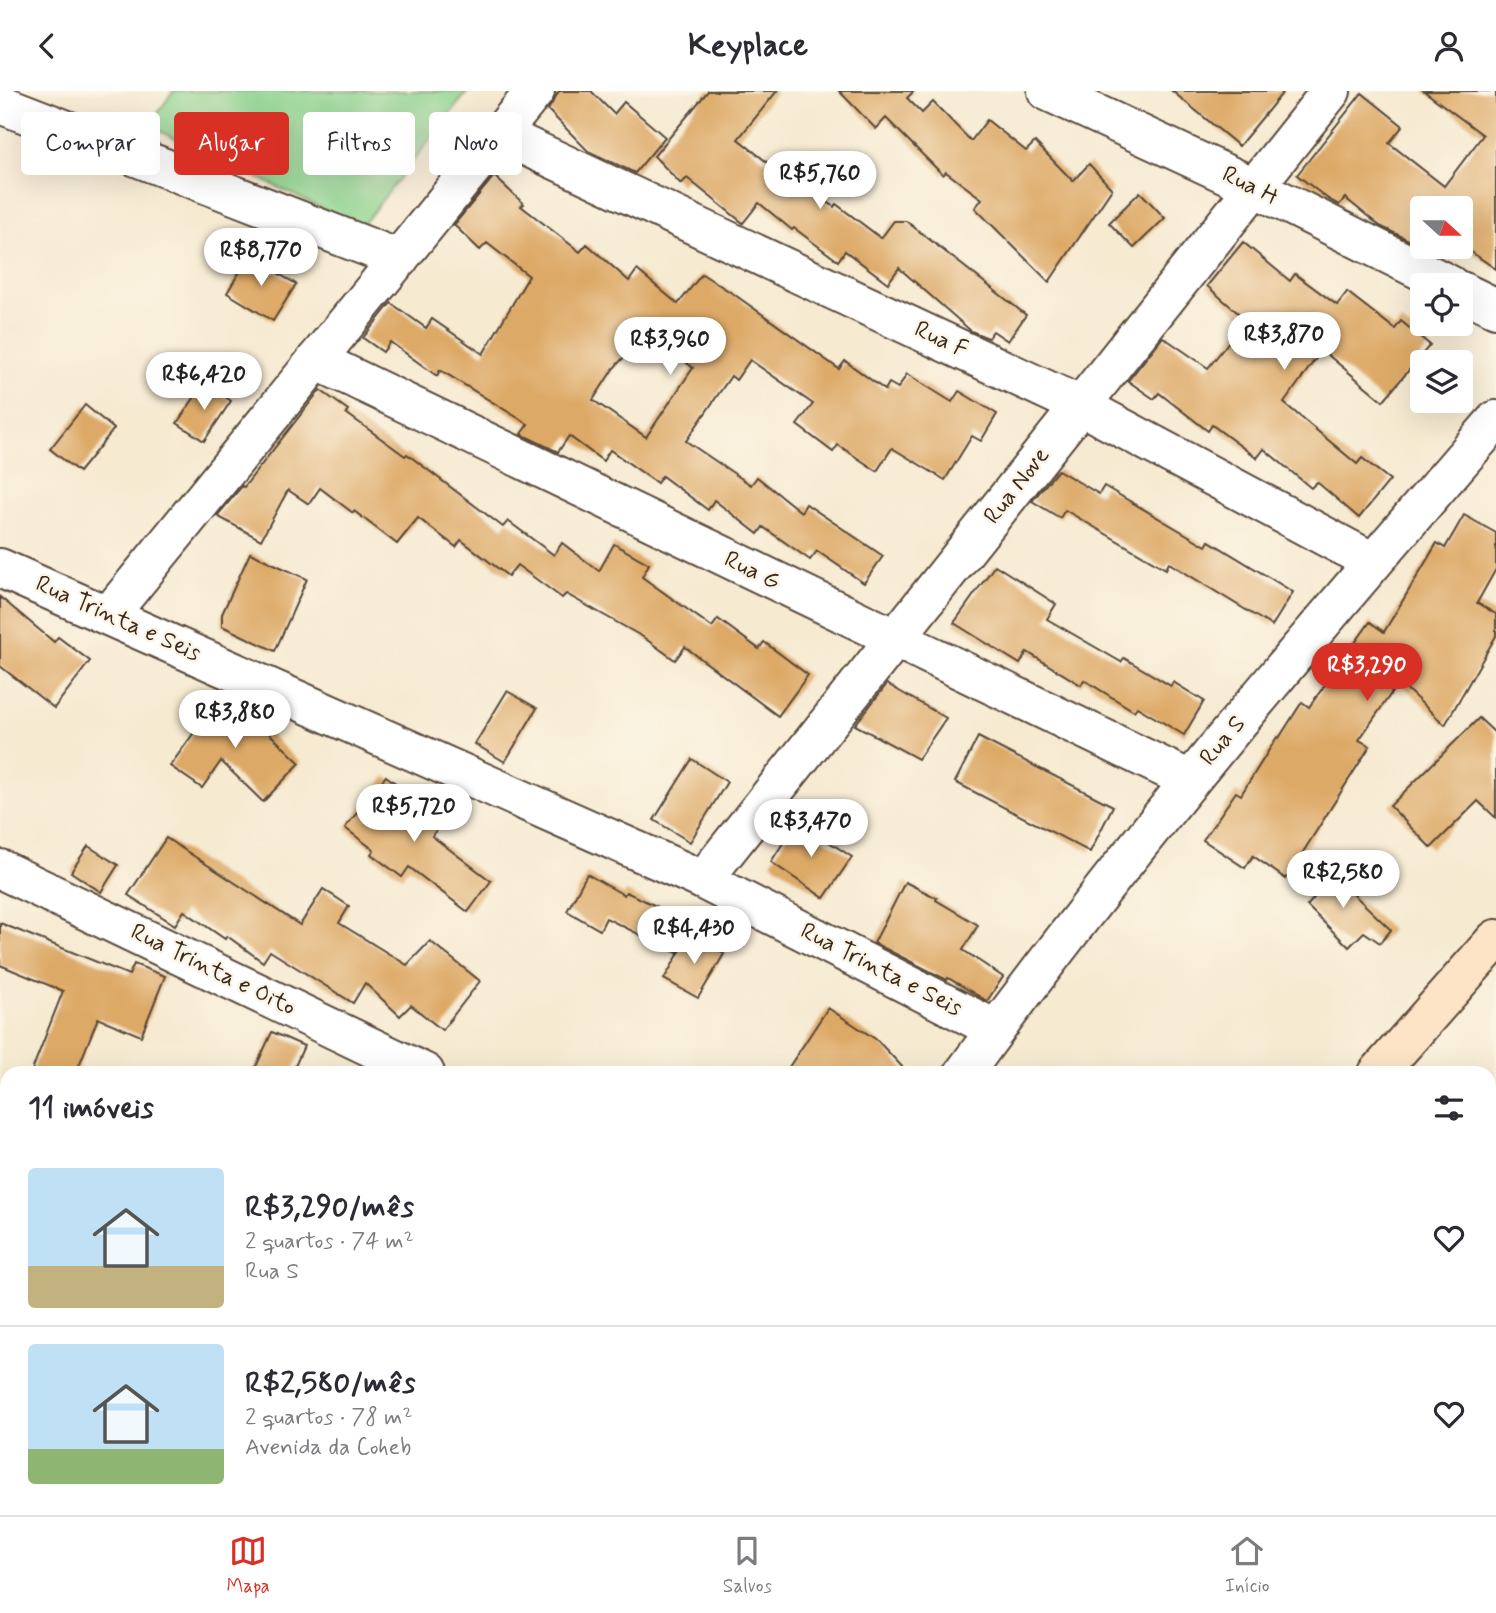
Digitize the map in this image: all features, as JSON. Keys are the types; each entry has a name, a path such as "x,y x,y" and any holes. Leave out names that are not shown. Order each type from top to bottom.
{"main road":[{"path":"1384,1066 1496,939"}],"street":[{"path":"519,112 536,91"},
{"name":"Rua H","path":"1047,91 1254,187 1426,273"},
{"name":"Rua Nove","path":"703,880 1331,91"},
{"path":"0,104 399,259"},
{"name":"Rua F","path":"522,145 1081,406 1373,562"},
{"path":"109,615 467,175"},
{"path":"1473,297 1496,308"},
{"name":"Rua G","path":"316,360 1190,780"},
{"name":"Rua S","path":"969,1066 1190,780 1496,420"},
{"name":"Rua Trinta e Seis","path":"0,568 703,880 995,1029"},
{"name":"Rua Trinta e Oito","path":"0,869 410,1066"}],"green space":[{"path":"173,91 468,91 451,112 429,112 429,141 415,158 415,112 303,112 303,175 402,175 361,227 252,175 289,175 289,112 174,112 174,138 160,131 159,112"}],"building":[{"path":"559,91 591,91 614,114 624,102 665,137 635,173 588,151 548,110"},
{"path":"708,91 777,91 738,139 788,179 793,174 834,207 836,204 881,238 894,221 906,221 1026,315 1008,341 993,331 988,338 971,331 899,268 888,283 845,251 838,261 794,228 792,230 759,203 743,223 687,178 681,184 654,156"},
{"path":"839,91 914,91 907,98 922,113 933,102 971,141 987,120 1026,151 1035,142 1073,181 1089,164 1112,189 1049,282 975,208 982,199 946,172 943,175 886,118 876,129"},
{"path":"1172,91 1284,91 1239,146"},
{"path":"1424,91 1496,91 1496,269 1474,254 1474,196 1410,196 1410,241 1380,226 1345,198 1339,205 1328,199 1297,175 1362,93 1403,126 1389,143 1444,186 1483,135"},
{"path":"494,176 524,204 521,206 580,252 587,244 629,281 637,270 678,304 702,274 839,369 845,361 885,390 889,383 898,388 907,374 952,402 959,391 997,414 981,441 972,436 945,480 892,448 877,471 838,445 833,452 797,425 813,404 750,360 736,380 731,376 686,441 751,485 757,477 801,512 806,504 883,556 864,583 817,551 810,560 763,527 758,534 714,500 708,510 662,476 657,483 610,450 603,461 569,436 558,452 521,434 528,424 440,370 437,376 390,342 383,352 363,338 391,303 426,328 432,319 483,354 529,276 487,243 480,250 454,225","holes":["648,331 693,368 646,437 593,400 613,369"]},
{"path":"1140,192 1165,218 1134,248 1109,223"},
{"path":"1243,242 1290,281 1295,274 1337,305 1347,292 1395,329 1401,321 1410,328 1410,336 1419,336 1430,345 1426,350 1410,350 1410,369 1383,401 1322,350 1284,403 1357,464 1362,458 1390,480 1359,518 1317,482 1311,488 1264,449 1257,458 1212,425 1208,431 1159,393 1154,399 1128,381 1163,337 1208,368 1246,320 1207,286"},
{"path":"249,256 296,284 273,321 227,293"},
{"path":"205,382 231,401 204,441 177,423"},
{"path":"320,390 348,410 346,413 405,456 407,454 503,527 508,521 554,555 562,543 599,571 614,544 649,564 642,577 712,627 718,619 759,649 764,642 808,675 778,716 685,647 675,660 643,637 566,594 562,598 517,565 508,576 461,540 456,547 418,518 397,544 320,488 309,504 288,490 261,540 217,516 242,486 244,487"},
{"path":"85,405 114,429 79,472 50,449"},
{"path":"1058,470 1099,494 1104,486 1206,546 1209,541 1293,592 1272,626 1169,563 1166,569 1065,510 1060,518 1032,501"},
{"path":"1464,515 1496,533 1496,569 1477,603 1496,614 1496,636 1445,725 1399,682 1359,740 1370,746 1286,879 1253,856 1245,868 1203,840 1236,792 1241,795 1302,702 1309,707 1370,622 1384,632 1437,543 1445,548"},
{"path":"250,553 307,579 275,651 222,626 222,614"},
{"path":"995,565 1056,604 1047,619 1121,662 1124,658 1171,686 1173,682 1204,701 1184,735 1137,707 1134,711 1084,680 1081,685 1027,652 1020,664 954,623"},
{"path":"0,597 54,642 58,637 90,661 54,708 0,666"},
{"path":"887,684 946,718 918,759 855,725"},
{"path":"224,691 255,713 252,717 300,763 263,802 221,761 202,788 170,766"},
{"path":"507,691 537,708 505,762 475,744"},
{"path":"1479,718 1496,734 1496,818 1478,801 1431,848 1390,806"},
{"path":"978,737 1113,806 1090,852 955,782"},
{"path":"692,759 727,782 690,842 654,820"},
{"path":"386,776 410,794 408,797 442,822 432,836 491,881 468,912 409,867 402,877 371,854 374,850 345,828"},
{"path":"797,821 852,857 824,898 771,862"},
{"path":"166,838 300,925 323,889 349,906 339,923 407,965 430,941 480,981 442,1030 411,1005 400,1016 365,983 353,1003 270,951 263,962 227,936 225,939 184,911 175,925 128,895"},
{"path":"88,846 118,865 101,892 71,872"},
{"path":"1326,868 1391,930 1380,943 1364,932 1349,947 1307,906 1314,898 1303,891"},
{"path":"587,874 624,895 626,892 686,920 683,927 689,930 677,953 606,918 600,930 567,911"},
{"path":"905,882 937,898 936,900 978,925 963,950 1003,977 987,1001 948,978 947,980 874,943"},
{"path":"0,923 129,975 134,964 165,976 141,1036 98,1018 79,1066 34,1066 63,991 0,965"},
{"path":"690,934 724,954 698,998 664,979"},
{"path":"828,1008 877,1040 901,1066 790,1066"},
{"path":"272,1032 304,1046 295,1066 256,1066"}]}
